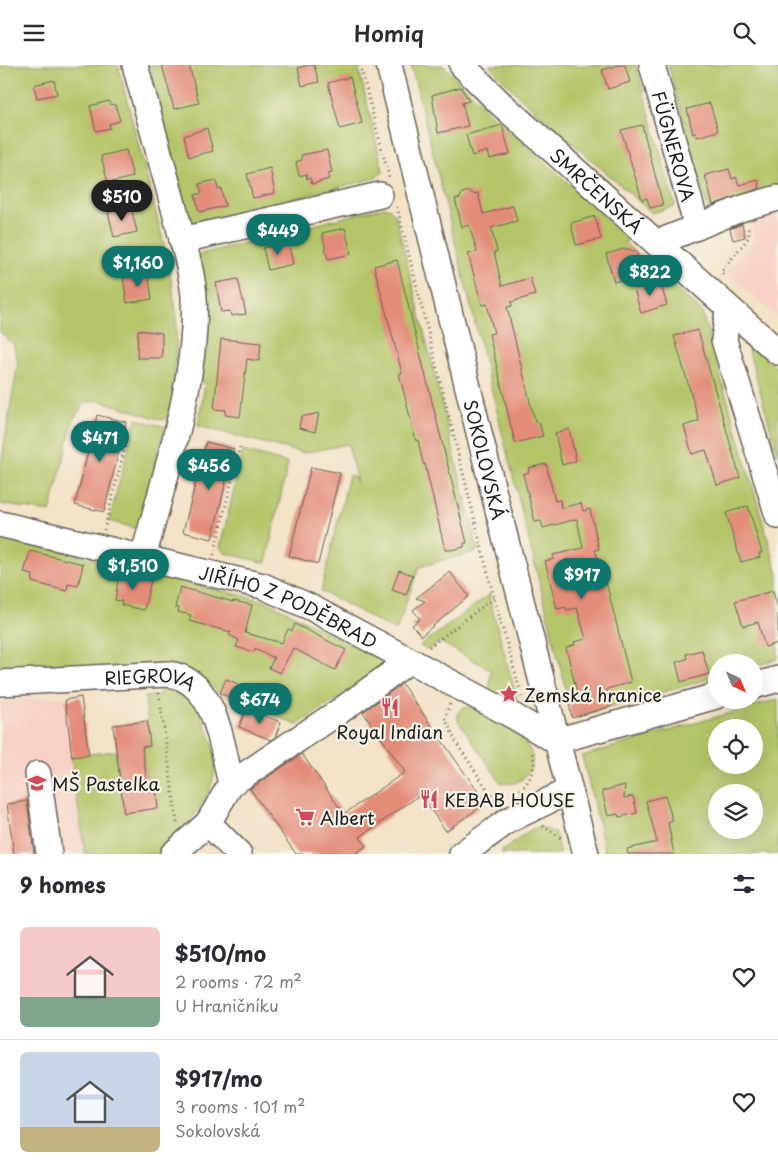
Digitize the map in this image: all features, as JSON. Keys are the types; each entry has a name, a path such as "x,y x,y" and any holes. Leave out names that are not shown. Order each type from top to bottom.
{"street":[{"path":"135,65 182,240 194,296 194,330 189,367 176,431 143,557"},
{"name":"SOKOLOVSKÁ","path":"389,65 568,791 576,848"},
{"name":"SMRČENSKÁ","path":"462,65 500,102 778,352"},
{"name":"FÜGNEROVA","path":"652,65 696,227"},
{"path":"182,240 389,193"},
{"path":"657,243 744,208 778,198"},
{"path":"728,309 724,340 778,516"},
{"name":"JIŘÍHO Z PODĚBRAD","path":"0,524 264,586 310,607 556,741"},
{"path":"177,850 208,823 231,784 344,720 409,661"},
{"name":"RIEGROVA","path":"0,683 157,675 172,675 185,680 200,693 208,704 219,731 231,784"},
{"path":"763,683 778,679"},
{"path":"556,741 708,699"},
{"path":"38,774 49,854"},
{"path":"478,849 508,820 568,791"},
{"path":"208,823 239,854"}],"path":[{"path":"360,65 389,193 516,678"},
{"path":"728,278 721,272 749,237 744,208"},
{"path":"100,546 126,443"},
{"path":"210,573 240,446"},
{"path":"409,661 494,598"},
{"path":"157,675 177,850"},
{"path":"452,696 446,719 457,744 499,807 505,802"},
{"path":"517,793 530,778 533,769 534,756 530,748"},
{"path":"541,826 551,830 576,848"}],"shaded area":[{"path":"778,204 778,317 726,272 754,239 748,212"},
{"name":"MŠ Pastelka","path":"63,697 85,854 0,854 0,701"}],"green space":[{"path":"0,65 118,65 168,260 176,311 176,356 173,394 168,418 162,420 98,400 85,403 74,418 50,512 0,504 0,470 18,362 13,344 0,332"},
{"path":"149,65 358,65 383,171 376,178 190,225"},
{"path":"411,65 443,65 492,115 631,239 624,242 702,312 778,574 778,659 763,663 763,654 708,654 708,679 573,718"},
{"path":"489,65 636,65 675,206 652,213 520,97"},
{"path":"668,65 778,65 778,193 709,212"},
{"path":"384,207 390,209 395,214 478,551 419,567 396,631 321,591 349,475 354,477 357,483 348,444 303,453 198,426 205,384 201,383 207,330 197,255"},
{"path":"746,341 778,369 778,455"},
{"path":"136,419 165,427 138,529 109,521"},
{"path":"243,451 288,463 266,563 225,553 220,548"},
{"path":"0,536 268,602 389,664 297,725 220,693 200,680 80,668 0,667"},
{"path":"490,594 490,601 517,699 507,700 489,693 491,670 440,642 428,650 420,646"},
{"path":"158,682 191,693 213,747 215,764 208,794 191,819 158,854 85,854 71,756 116,751 124,812 158,808 155,782 147,783 142,747 150,746 145,697 160,695"},
{"path":"778,699 778,854 606,854 582,756 708,719 708,774 763,774 763,719 709,719 744,709 763,709 763,703"},
{"path":"471,707 516,733 525,743 531,753 532,764 526,775 518,782 501,783 458,720 458,713 462,708"},
{"path":"541,827 555,833 560,854 502,854 502,851 532,829"}],"building":[{"path":"162,65 189,65 199,103 174,109"},
{"path":"314,65 319,82 302,86 298,68"},
{"path":"625,65 630,82 608,89 602,70"},
{"path":"350,77 362,123 340,129 328,83"},
{"path":"54,80 57,94 37,98 34,85"},
{"path":"461,87 469,101 462,103 468,126 438,133 432,95"},
{"path":"109,101 111,105 115,104 120,121 109,124 110,128 96,131 90,106"},
{"path":"710,103 718,131 697,137 696,133 693,134 687,109"},
{"path":"502,125 510,154 489,159 487,151 472,156 466,135"},
{"path":"642,125 663,205 650,208 647,198 642,200 621,130"},
{"path":"207,128 213,151 189,157 184,136"},
{"path":"126,150 133,177 108,183 101,156"},
{"path":"327,150 332,173 328,174 329,179 312,184 310,178 307,179 306,174 299,176 296,162 302,160 301,155"},
{"path":"270,168 275,193 253,198 247,174"},
{"path":"729,169 732,179 736,177 739,185 758,180 760,188 713,205 705,175"},
{"path":"216,180 218,189 221,188 225,206 199,212 195,195 202,193 199,184"},
{"path":"469,191 473,194 478,193 483,214 513,206 517,221 491,228 497,251 494,252 502,286 530,278 535,295 511,302 512,306 507,307 532,410 536,423 539,422 543,436 515,443 489,334 494,333 487,304 482,305 468,254 477,252 469,225 462,227 455,199 460,198 462,193"},
{"path":"131,207 137,232 114,237 108,212"},
{"path":"595,216 601,239 576,245 571,223"},
{"path":"742,224 745,237 733,240 730,229"},
{"path":"345,228 351,254 328,259 322,233"},
{"path":"288,242 293,264 268,270 263,248"},
{"path":"624,249 637,253 638,259 631,277 614,282 606,254"},
{"path":"397,260 467,543 464,543 464,547 451,550 445,550 425,464 423,464 418,440 416,441 399,374 402,373 374,266"},
{"path":"148,274 152,299 127,303 123,278"},
{"path":"238,279 246,314 231,316 230,311 221,312 216,283"},
{"path":"660,282 667,305 641,313 634,289"},
{"path":"138,330 162,333 162,358 137,358"},
{"path":"698,330 740,478 717,485 706,450 692,454 684,426 699,421 674,336"},
{"path":"221,339 261,343 259,361 247,359 240,417 225,415 226,410 214,409"},
{"path":"319,413 315,432 299,428 301,417"},
{"path":"97,415 126,422 104,512 75,505"},
{"path":"569,429 576,461 562,465 555,433"},
{"path":"206,442 234,449 212,539 183,532"},
{"path":"546,464 555,501 560,500 561,508 581,503 583,511 590,509 599,549 595,550 606,582 631,682 607,689 612,706 572,718 569,703 579,700 566,648 575,645 574,642 586,639 577,608 567,610 566,607 557,609 545,561 554,559 553,555 583,548 577,519 543,528 541,521 535,522 523,474 529,472 528,468"},
{"path":"311,467 340,473 318,564 289,556"},
{"path":"748,506 762,553 759,553 760,557 741,562 726,513"},
{"path":"30,551 83,564 78,586 68,584 67,591 32,582 33,575 24,573"},
{"path":"399,570 413,575 406,595 392,590"},
{"path":"450,572 469,596 421,636 412,625 420,619 413,610 425,601 416,598"},
{"path":"119,573 151,580 144,610 121,605 122,601 115,600"},
{"path":"180,587 233,602 252,605 245,633 282,643 288,629 292,631 295,624 346,650 335,670 293,648 280,673 269,668 274,658 255,648 254,652 236,647 239,640 229,635 231,632 189,621 191,615 178,612 179,608 175,608"},
{"path":"773,591 778,609 778,643 765,647 758,622 743,626 735,601"},
{"path":"702,650 708,674 681,682 676,662 687,659 686,654"},
{"path":"226,679 251,689 245,704 220,693"},
{"path":"402,684 486,803 446,831 420,795 360,837 366,846 355,854 296,854 250,789 302,754 344,814 405,772 363,712"},
{"path":"81,697 89,755 72,757 65,700"},
{"path":"246,709 281,722 275,737 271,740 239,727"},
{"path":"147,721 150,746 142,747 147,783 155,782 158,808 124,813 113,725"},
{"path":"625,785 624,798 633,796 637,813 619,817 618,814 608,816 602,791"},
{"path":"665,796 673,821 668,823 674,854 628,854 627,849 657,842 646,801"},
{"name":"MŠ Pastelka","path":"27,801 34,854 14,854 7,804"}],"place":[{"name":"Zemská hranice","path":"509,694"},
{"name":"Royal Indian","path":"390,707"},
{"name":"MŠ Pastelka","path":"37,783"},
{"name":"KEBAB HOUSE","path":"429,799"},
{"name":"Albert","path":"305,817"}]}
